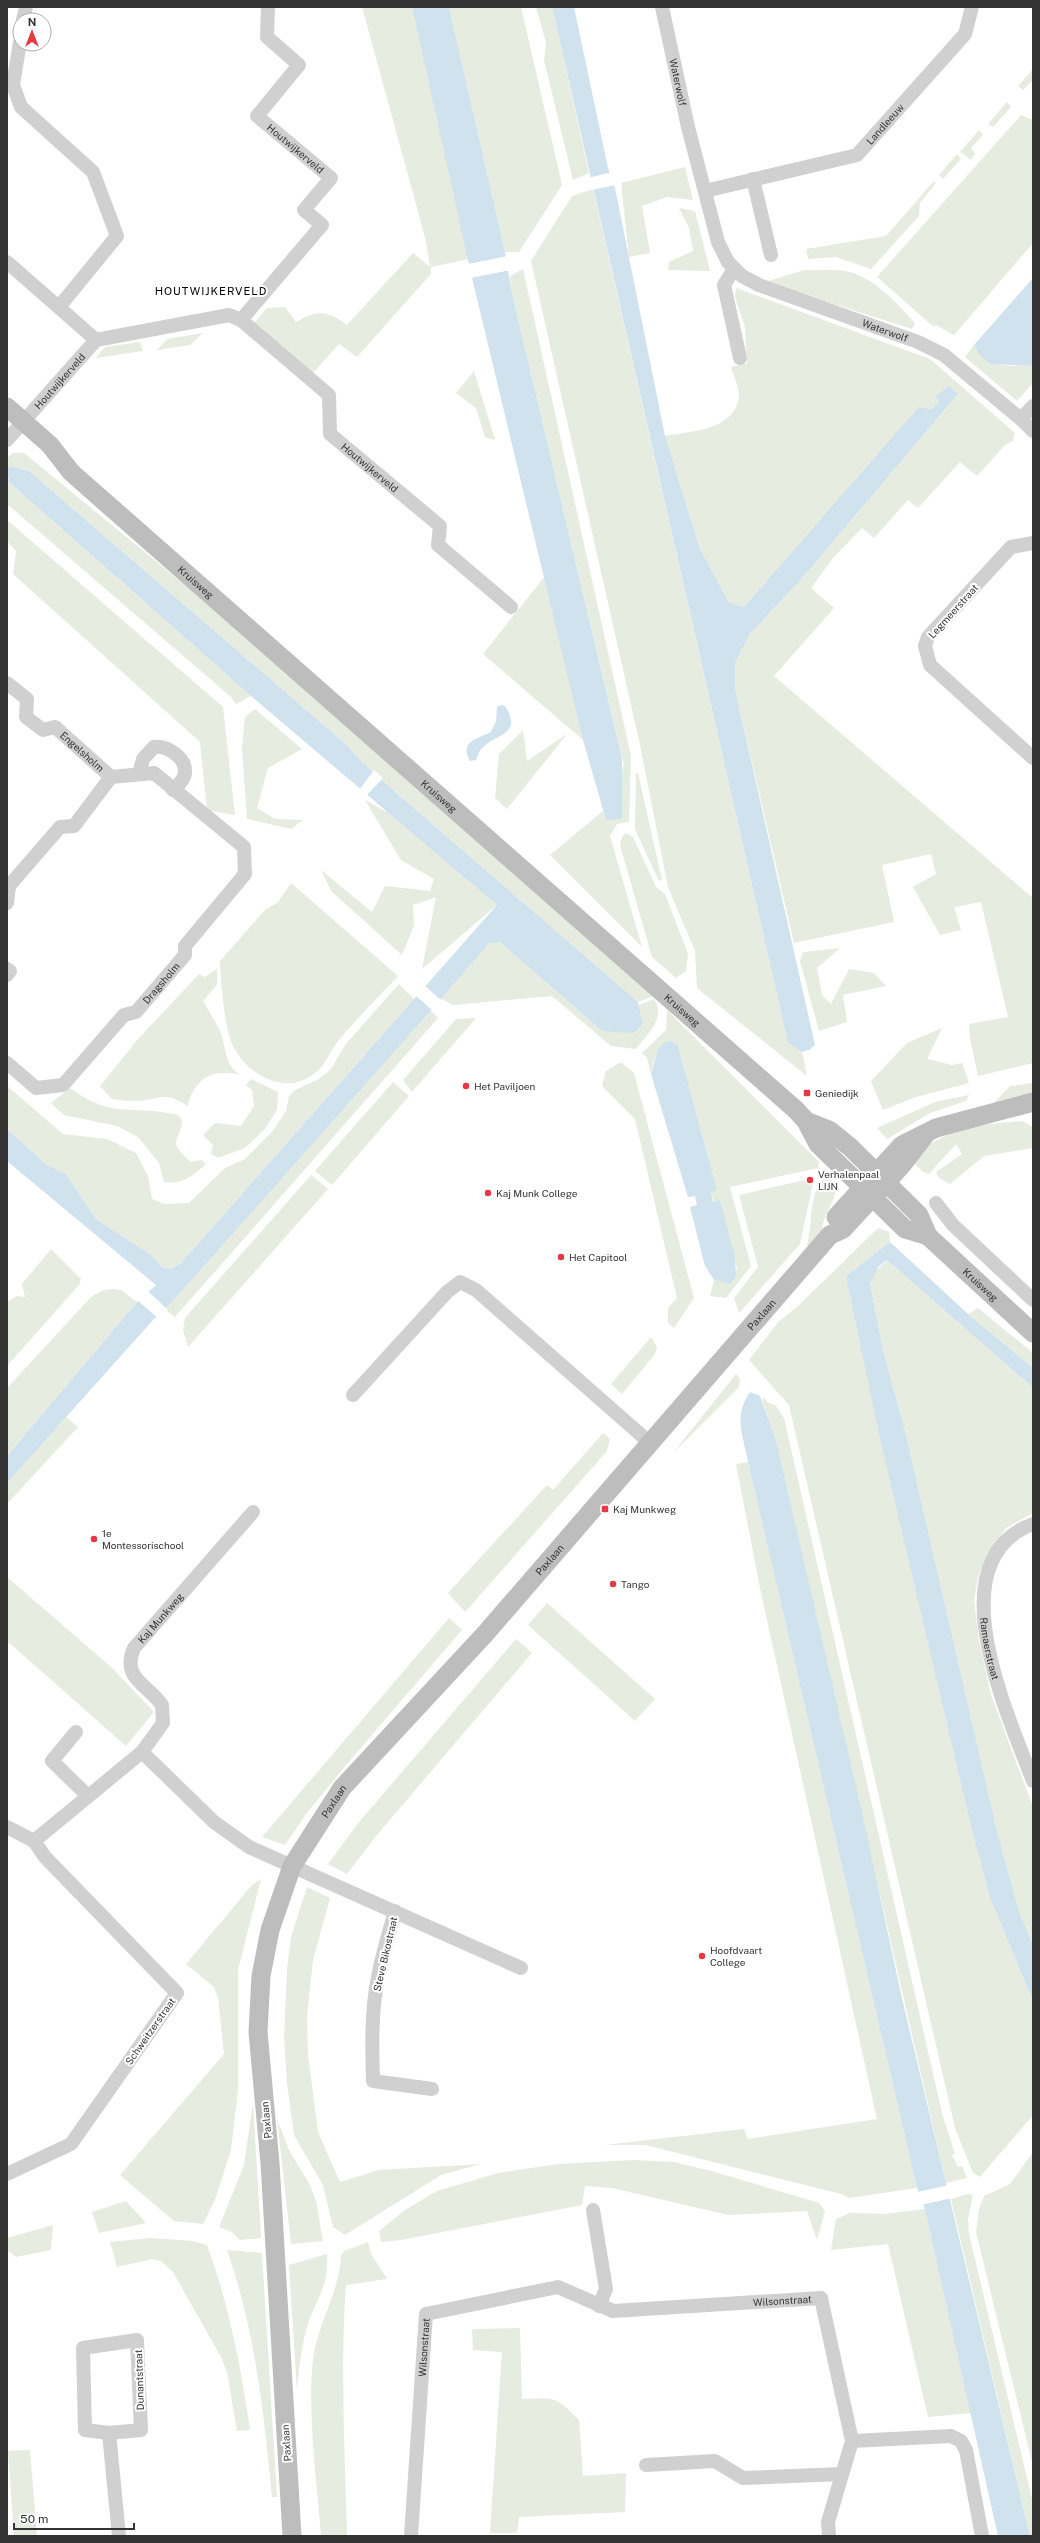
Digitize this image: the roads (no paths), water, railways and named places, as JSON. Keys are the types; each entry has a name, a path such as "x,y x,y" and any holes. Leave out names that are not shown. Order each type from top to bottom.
{"street":[{"name":"Houtwijkerveld","path":"241,320 322,225 304,210 331,178 257,116 298,65 267,37 268,7"},
{"name":"Waterwolf","path":"662,7 705,191 721,252 734,269 759,285 918,342 938,352 1021,419 1033,431"},
{"name":"Landleeuw","path":"705,191 857,155 965,34 972,7"},
{"path":"18,52 13,85 21,107 93,172 117,236 59,307"},
{"path":"753,179 771,255"},
{"path":"7,262 96,340"},
{"path":"734,269 724,285 740,358"},
{"name":"Houtwijkerveld","path":"13,429 96,340 229,315 241,320 329,395 330,434 440,526 438,545 512,606"},
{"path":"1021,419 1033,406"},
{"name":"Kruisweg","path":"7,407 13,429 42,454 71,472 806,1121 829,1130 881,1177 919,1215 928,1236 1033,1334"},
{"name":"Legmeerstraat","path":"1033,542 1011,547 928,638 925,646 930,665 1033,758"},
{"name":"Engelsholm","path":"7,683 27,699 26,717 43,730 55,727 111,777 74,826 60,827 9,886 7,903"},
{"path":"139,774 143,759 154,747 167,748 182,760 185,770 184,777 173,790"},
{"name":"Dragsholm","path":"7,1063 36,1088 63,1085 124,1015 136,1012 185,954 185,946 245,874 244,847 154,773 111,777"},
{"path":"7,968 10,971 7,975"},
{"name":"Paxlaan","path":"292,2536 273,2218 258,2032 260,1990 270,1930 292,1866 342,1788 485,1634 649,1442 830,1235 833,1221 867,1192 926,1134 936,1128 1033,1102"},
{"name":"Kruisweg","path":"806,1121 818,1144 905,1228 928,1236"},
{"path":"936,1203 953,1225 1033,1300"},
{"path":"353,1395 447,1292 460,1282 476,1290 649,1442"},
{"name":"Kaj Munkweg","path":"142,1752 164,1723 165,1717 159,1700 132,1676 130,1657 134,1648 253,1512"},
{"name":"Ramaerstraat","path":"1029,1526 1011,1536 1000,1548 990,1566 983,1608 990,1654 999,1691 1033,1781"},
{"path":"76,1732 52,1761 87,1795"},
{"path":"34,1841 87,1795 142,1752 214,1822 249,1846 292,1866"},
{"name":"Schweitzerstraat","path":"7,1827 34,1841 45,1857 177,1993 71,2144 7,2174"},
{"name":"Steve Bikostraat","path":"292,1866 521,1968"},
{"name":"Steve Bikostraat","path":"395,1911 378,1976 372,2033 373,2081 432,2088"},
{"path":"593,2210 606,2288 599,2306"},
{"name":"Wilsonstraat","path":"411,2536 426,2314 558,2287 599,2306 614,2311 821,2298 852,2440 828,2522 830,2536"},
{"name":"Dunantstraat","path":"137,2340 141,2430 110,2433 85,2430 83,2348 137,2340"},
{"path":"110,2433 119,2536"},
{"path":"852,2440 951,2436 961,2440 966,2450 982,2536"},
{"path":"646,2465 715,2461 743,2478 842,2474"}],"water":[{"path":"412,7 449,7 505,252 511,289 622,758 622,819 606,820 583,740 473,282"},
{"path":"552,7 574,7 608,168 615,188 665,436 700,549 729,602 744,607 919,407 931,410 939,402 935,397 949,386 958,394 804,576 750,634 735,663 735,689 815,1045 809,1050 802,1052 788,1043"},
{"path":"1033,278 1033,366 990,364 979,354 974,345"},
{"path":"10,466 29,471 348,746 361,761 400,796 638,1002 643,1023 634,1033 602,1031 500,942 489,943 165,1310 154,1319 7,1483 7,1456 137,1302 156,1285 7,1161 7,1129 47,1165 66,1174 96,1219 151,1255 163,1268 171,1269 181,1263 497,905 251,696 9,482 7,469"},
{"path":"501,705 505,706 510,716 510,728 482,748 476,760 470,761 467,754 468,745 472,741 491,732 496,721 497,707"},
{"path":"671,1041 678,1046 717,1190 711,1192 713,1202 720,1200 735,1257 736,1276 730,1284 714,1280 705,1266 690,1207 697,1205 695,1196 688,1197 651,1074 658,1049 664,1043"},
{"path":"890,1242 968,1314 1033,1368 1033,1388 887,1260 879,1266 870,1283 883,1350 905,1431 998,1835 1019,1911 1033,1945 1033,2001 990,1898 972,1830 879,1434 846,1276"},
{"path":"750,1392 760,1396 776,1440 863,1817 901,1994 1030,2536 998,2536 925,2210 917,2188 744,1443 741,1418 745,1401"}],"place":[{"name":"Het Paviljoen","path":"466,1086"},
{"name":"Geniedijk","path":"807,1093"},
{"name":"Verhalenpaal LIJN","path":"810,1180"},
{"name":"Kaj Munk College","path":"488,1193"},
{"name":"Het Capitool","path":"561,1257"},
{"name":"Kaj Munkweg","path":"605,1509"},
{"name":"1e Montessorischool","path":"94,1539"},
{"name":"Tango","path":"613,1584"},
{"name":"Hoofdvaart College","path":"702,1956"}],"district":[{"name":"HOUTWIJKERVELD","path":"211,291"}]}
